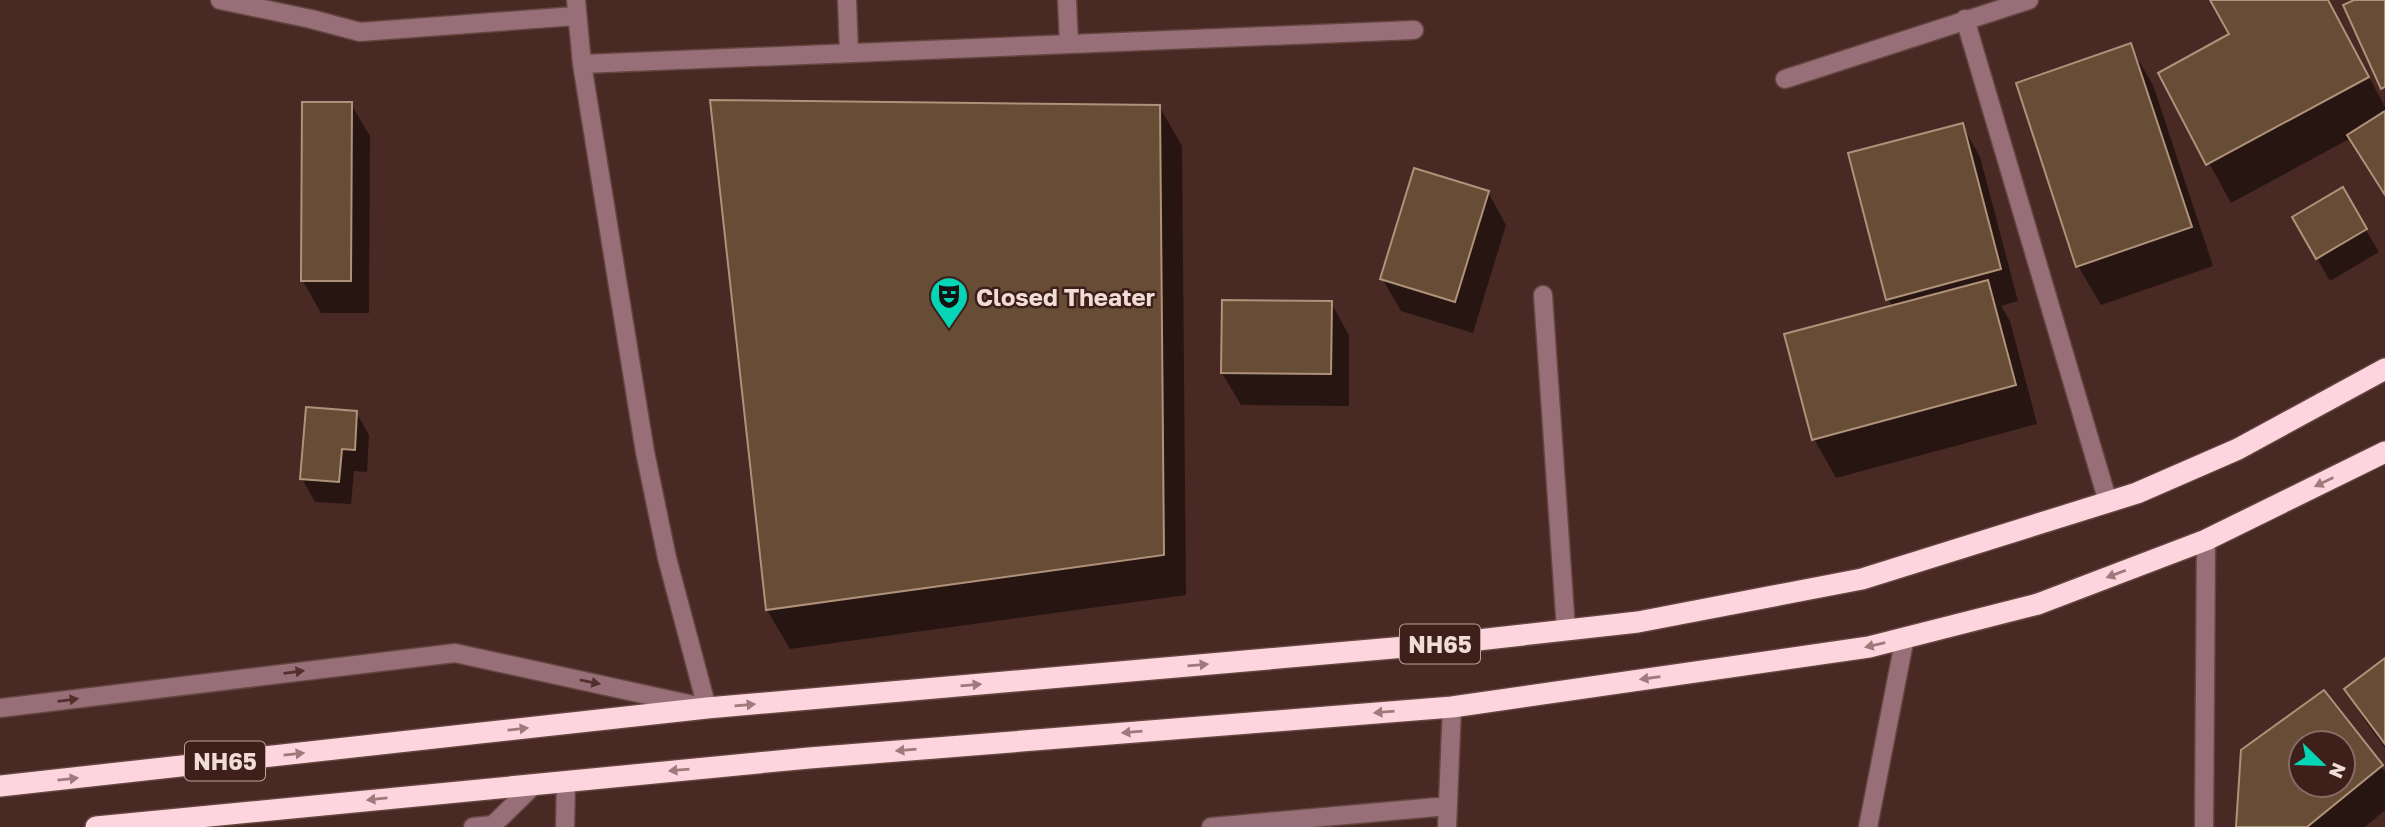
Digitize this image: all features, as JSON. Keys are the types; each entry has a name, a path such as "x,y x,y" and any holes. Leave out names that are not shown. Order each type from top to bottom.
{"highway":[{"name":"NH65","path":"0,786 707,708 1451,643 1638,622 1862,579 2137,493 2238,449 2385,369"},
{"name":"NH65","path":"96,827 809,758 1452,707 1868,647 2038,604 2206,541 2385,452"}],"street":[{"path":"0,708 455,653 707,708 667,558 645,452 582,64 576,8 360,32 220,0"},
{"path":"846,0 849,52"},
{"path":"1067,0 1069,44"},
{"path":"1786,79 2029,0"},
{"path":"1965,19 2108,502"},
{"path":"582,64 1414,30"},
{"path":"1543,295 1566,630"},
{"path":"2204,827 2206,541"},
{"path":"1868,827 1905,637"},
{"path":"1447,827 1452,707"},
{"path":"565,827 566,780"},
{"path":"472,827 493,825 536,783"},
{"path":"1211,827 1448,806"}],"building":[{"path":"2210,0 2328,0 2369,77 2206,165 2158,73 2229,34"},
{"path":"2354,0 2385,0 2385,87 2381,89 2343,5"},
{"path":"2131,43 2192,227 2076,267 2016,83"},
{"name":"Closed Theater","path":"710,100 1160,105 1164,555 766,610"},
{"path":"302,102 352,102 351,281 301,281"},
{"path":"2385,111 2385,195 2347,135"},
{"path":"1963,123 2001,269 1886,300 1848,153"},
{"path":"1414,168 1489,191 1455,302 1380,279"},
{"path":"2343,187 2367,229 2316,259 2292,217"},
{"path":"1988,280 2016,385 1812,440 1784,334"},
{"path":"1222,300 1332,301 1331,374 1221,373"},
{"path":"306,407 357,411 355,450 342,449 339,482 300,479"},
{"path":"2385,658 2385,744 2344,689"},
{"path":"2324,690 2355,729 2287,729 2287,799 2341,799 2307,827 2236,827 2241,750"},
{"path":"2357,732 2383,765 2357,786"}],"place":[{"name":"Closed Theater","path":"949,330"}]}
